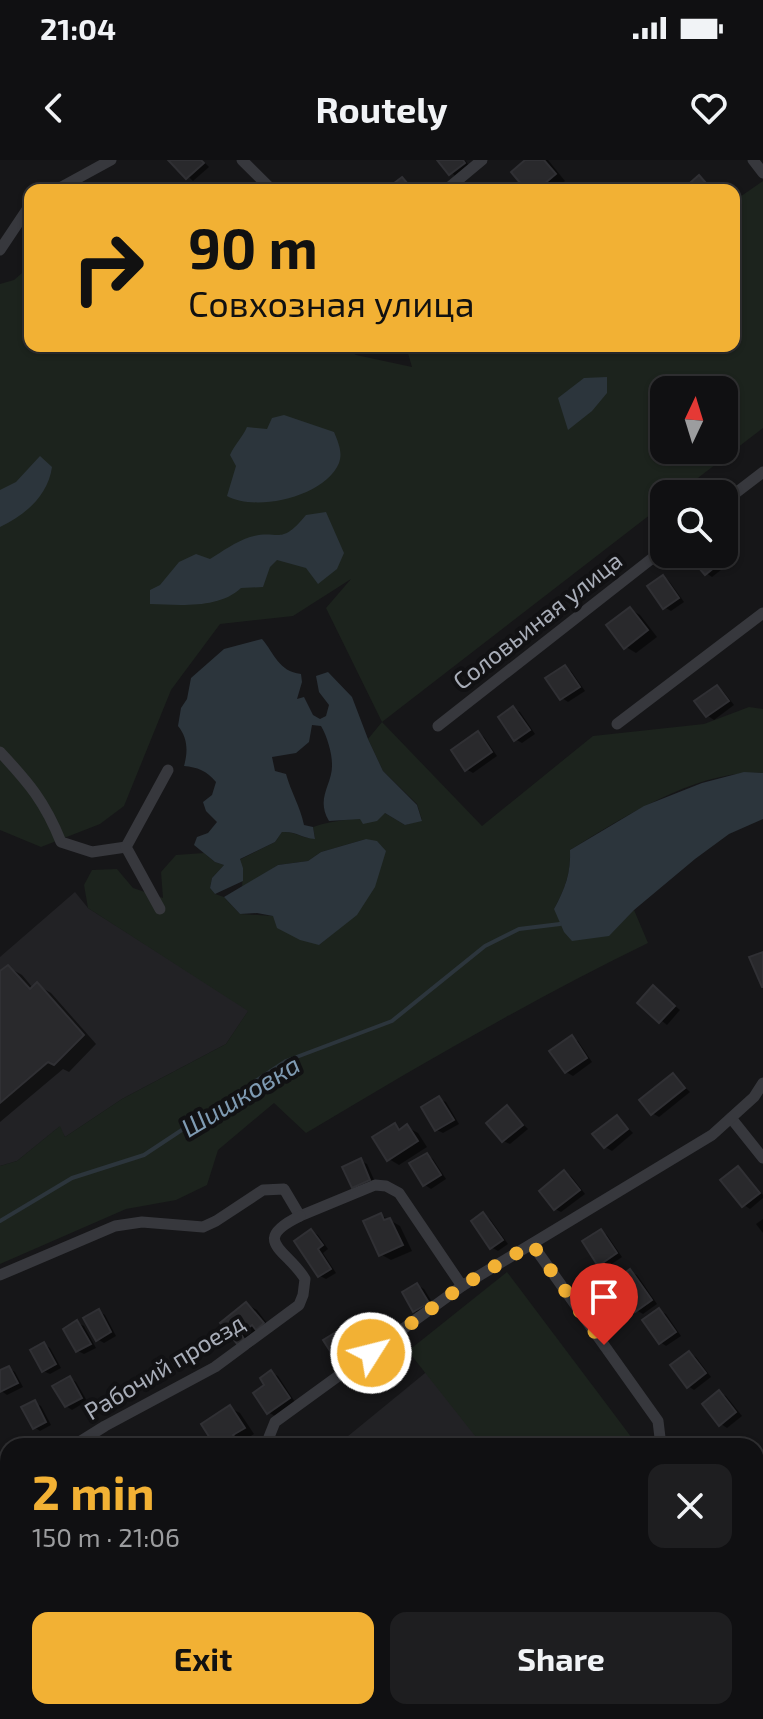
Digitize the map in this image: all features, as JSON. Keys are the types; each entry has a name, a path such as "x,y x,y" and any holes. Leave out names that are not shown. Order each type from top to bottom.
{"street":[{"path":"67,184 111,160"},
{"path":"242,160 266,184"},
{"path":"453,184 482,160"},
{"path":"753,160 763,173"},
{"path":"0,250 24,214"},
{"path":"738,491 763,472"},
{"name":"Соловьиная улица","path":"438,726 650,560"},
{"path":"617,724 763,613"},
{"path":"0,752 34,788 61,842 92,852 126,847"},
{"path":"126,847 168,770"},
{"path":"126,847 160,909"},
{"path":"269,1438 275,1422 462,1286 712,1135 754,1097 763,1083"},
{"path":"731,1118 763,1158"},
{"path":"0,1275 115,1226 142,1222 203,1227 263,1190 284,1189 300,1216 375,1185 386,1186 399,1193 462,1286"},
{"name":"Рабочий проезд","path":"86,1438 215,1367 299,1305 305,1279 275,1245 275,1236 279,1227 300,1216"},
{"path":"532,1244 658,1421 660,1438"}],"shaded area":[{"path":"763,181 763,428 738,447 738,376 650,376 650,464 716,464 695,480 650,480 650,515 382,722 326,608 351,579 293,616 220,624 171,690 124,806 100,824 41,847 0,830 0,284 14,280 24,271 24,352 352,352 412,367 408,352 740,352 740,197"},
{"path":"607,377 607,393 592,411 568,430 558,398 584,378"},
{"path":"284,415 334,432 340,455 331,475 305,493 271,502 240,501 227,496 236,466 230,455 247,427 267,429 272,418"},
{"path":"40,456 52,467 46,487 18,517 0,527 0,490 16,482"},
{"path":"326,512 344,553 337,569 318,584 306,568 277,560 270,567 263,587 241,588 222,600 210,603 150,604 150,590 160,585 179,562 196,554 210,559 250,537 284,534 306,515"},
{"path":"262,639 282,666 301,674 297,699 304,697 313,715 320,719 326,716 329,705 319,692 316,676 328,672 352,697 383,771 417,805 422,821 405,825 385,813 377,821 363,824 360,819 329,821 324,798 332,771 331,755 321,726 312,725 309,742 296,753 272,757 275,771 286,774 304,825 313,827 315,839 282,832 275,842 240,859 243,881 215,894 210,888 212,878 224,865 215,862 194,845 197,837 208,833 217,822 206,811 203,802 212,795 216,782 202,770 184,766 186,745 178,726 181,708 187,699 191,678 224,649"},
{"path":"749,707 763,709 763,773 738,774 688,787 638,810 570,850 566,881 554,909 608,936 634,910 648,943 475,1034 306,1133 274,1103 218,1150 207,1185 176,1200 126,1209 0,1264 0,1166 17,1161 60,1126 65,1137 122,1099 226,1044 248,1011 88,908 84,885 92,870 117,869 133,888 163,898 161,872 176,855 204,853 224,865 212,878 210,888 240,914 273,916 319,945 336,931 366,839 321,852 308,861 278,865 242,888 243,868 239,860 275,842 282,832 315,838 313,827 385,813 405,825 422,820 417,804 383,771 368,739 382,722 482,826 593,736 704,724"},
{"path":"744,772 763,773 763,819 729,834 695,859 634,910 609,936 572,941 564,932 554,909 566,881 570,850 644,806 702,783"},
{"path":"366,839 377,841 386,851 375,887 357,915 319,945 300,940 277,928 273,916 240,914 224,897 278,865 308,861 321,852"},
{"path":"75,892 88,908 249,1010 226,1044 122,1099 65,1137 59,1127 17,1161 0,1166 0,957"},
{"path":"507,1272 632,1438 477,1438 408,1351"},
{"path":"430,1369 484,1438 346,1438"}],"building":[{"path":"168,160 201,160 204,163 186,179"},
{"path":"437,160 463,160 465,163 449,175"},
{"path":"525,160 544,160 556,174 544,184 521,184 511,172"},
{"path":"699,175 707,184 689,184"},
{"path":"402,177 408,184 393,184"},
{"path":"699,568 714,568 705,575"},
{"path":"663,575 679,598 663,609 647,586"},
{"path":"630,607 648,630 624,649 606,625"},
{"path":"565,665 580,687 560,700 545,678"},
{"path":"717,685 729,701 706,717 694,701"},
{"path":"513,706 530,730 514,741 498,717"},
{"path":"478,731 492,752 465,771 451,750"},
{"path":"763,952 763,987 762,987 749,957"},
{"path":"8,965 30,989 37,982 84,1035 54,1065 48,1062 0,1103 0,971"},
{"path":"653,985 675,1006 659,1023 637,1003"},
{"path":"572,1035 587,1058 565,1073 549,1051"},
{"path":"673,1073 685,1088 651,1115 639,1100"},
{"path":"439,1096 454,1120 435,1131 421,1107"},
{"path":"507,1105 523,1125 502,1142 486,1123"},
{"path":"617,1115 628,1129 604,1148 592,1134"},
{"path":"395,1123 399,1130 407,1124 418,1141 387,1161 372,1137"},
{"path":"427,1153 441,1175 423,1186 409,1163"},
{"path":"361,1158 370,1180 352,1188 342,1167"},
{"path":"738,1166 760,1193 742,1207 720,1180"},
{"path":"564,1170 580,1190 554,1210 539,1191"},
{"path":"483,1212 503,1240 490,1249 471,1221"},
{"path":"381,1213 384,1220 390,1218 403,1245 379,1256 363,1221"},
{"path":"311,1229 323,1245 318,1249 331,1269 318,1277 294,1241"},
{"path":"601,1229 617,1253 598,1266 582,1241"},
{"path":"630,1269 652,1300 635,1312 614,1281"},
{"path":"417,1283 429,1303 413,1312 402,1292"},
{"path":"246,1302 264,1323 256,1330 252,1325 241,1334 244,1339 238,1345 220,1323"},
{"path":"659,1308 676,1332 659,1344 642,1320"},
{"path":"99,1309 111,1332 96,1341 83,1318"},
{"path":"376,1316 387,1331 370,1344 359,1328"},
{"path":"77,1320 91,1344 76,1352 63,1329"},
{"path":"341,1329 357,1354 339,1365 323,1340"},
{"path":"44,1342 56,1364 42,1372 30,1350"},
{"path":"689,1351 706,1373 687,1388 670,1365"},
{"path":"9,1366 18,1383 0,1392 0,1370"},
{"path":"271,1370 290,1398 267,1414 253,1393 264,1385 260,1378"},
{"path":"70,1376 82,1398 65,1407 52,1386"},
{"path":"719,1390 736,1412 719,1426 702,1404"},
{"path":"35,1400 46,1422 33,1429 21,1407"},
{"path":"230,1405 245,1428 233,1435 235,1438 210,1438 201,1424"}],"waterway":[{"name":"Шишковка","path":"0,1221 72,1178 144,1155 286,1061 392,1021 485,946 519,929 560,924"}],"route":[{"path":"371,1353 462,1286 532,1244 604,1345"}]}
